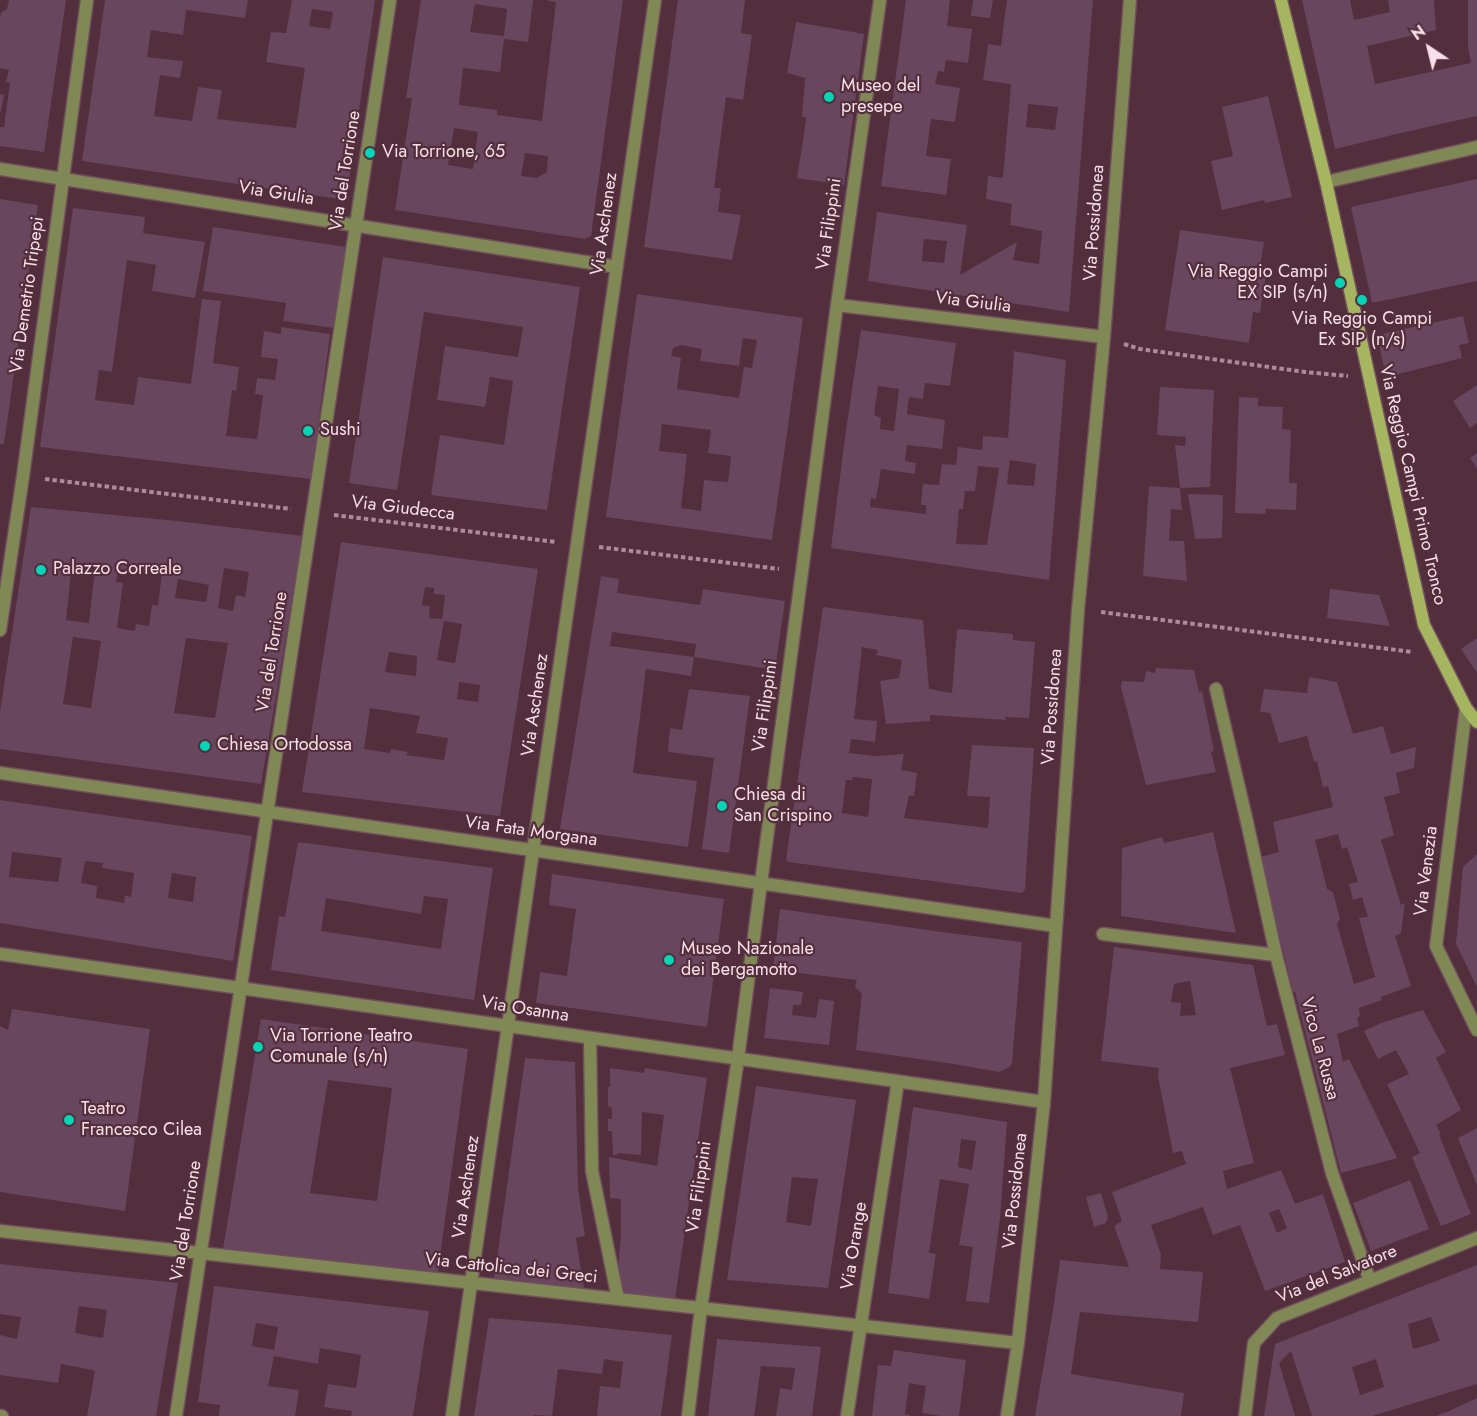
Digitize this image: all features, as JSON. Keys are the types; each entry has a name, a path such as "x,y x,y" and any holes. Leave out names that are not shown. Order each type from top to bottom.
{"street":[{"name":"Via Demetrio Tripepi","path":"0,630 87,0"},
{"name":"Via del Torrione","path":"176,1416 390,0"},
{"name":"Via Aschenez","path":"452,1416 655,0"},
{"name":"Via Filippini","path":"688,1416 880,0"},
{"name":"Via Possidonea","path":"1007,1416 1018,1343 1044,1102 1078,610 1104,337 1130,0"},
{"name":"Via Reggio Campi Primo Tronco","path":"1281,0 1326,182 1424,625 1466,708 1477,722"},
{"path":"1326,182 1477,147"},
{"name":"Via Giulia","path":"0,169 617,267"},
{"name":"Via Giulia","path":"837,305 1104,337"},
{"name":"Vico La Russa","path":"1216,689 1276,955 1332,1173 1370,1281"},
{"name":"Via Venezia","path":"1466,708 1436,946 1477,1030"},
{"name":"Via Fata Morgana","path":"0,773 1056,926"},
{"path":"1103,934 1276,955"},
{"name":"Via Osanna","path":"0,954 1044,1102"},
{"path":"590,1038 592,1171 618,1299"},
{"name":"Via Orange","path":"848,1416 898,1081"},
{"name":"Via Cattolica dei Greci","path":"0,1231 1018,1343"},
{"name":"Via del Salvatore","path":"1245,1416 1254,1343 1277,1318 1477,1238"}],"path":[{"path":"1140,349 1305,372 1369,378"},
{"name":"Via Giudecca","path":"22,476 802,572"},
{"path":"1120,614 1440,656"}],"building":[{"path":"9,0 66,0 44,152 0,146 0,127 4,127 10,83 6,82 9,70 0,68 0,18 1,13 7,9"},
{"path":"105,0 248,0 245,18 186,10 183,35 151,30 147,57 183,61 180,78 160,75 154,116 192,121 198,87 222,90 217,119 296,128 305,68 266,62 271,32 286,33 292,0 375,0 346,200 82,161","holes":["312,9 333,12 330,29 309,26"]},
{"path":"421,0 533,0 528,42 504,39 500,72 463,68 459,105 497,110 497,115 542,121 556,2 548,0 623,0 591,236 585,239 395,210 412,98 406,98","holes":["475,4 507,9 504,36 470,32","454,128 478,132 473,169 448,165","525,153 548,156 547,172 537,178 521,176"]},
{"path":"678,0 745,0 741,33 752,35 743,100 726,97 714,188 721,188 718,212 741,215 732,260 644,247"},
{"path":"906,0 950,0 947,26 972,29 968,63 946,60 944,72 938,71 935,84 960,88 955,122 931,119 926,156 951,159 946,195 881,186"},
{"path":"973,0 993,0 990,18 971,16"},
{"path":"1007,0 1093,0 1069,312 868,281 877,212 967,225 960,275 1017,242 1013,260 1039,264 1042,231 1010,225 1012,204 986,199 988,176 1003,178 1011,84 983,80 988,44 1001,46","holes":["1028,104 1058,107 1055,130 1026,127","924,239 947,241 944,263 922,261"]},
{"path":"1302,0 1350,0 1354,20 1390,12 1388,0 1434,0 1436,30 1367,46 1375,84 1471,63 1468,46 1468,0 1477,0 1477,116 1335,149"},
{"name":"Museo del presepe","path":"796,22 864,34 844,185 797,178 806,117 802,117 805,78 787,73"},
{"path":"0,94 4,95 1,111 0,111"},
{"path":"1268,96 1292,197 1265,203 1264,200 1222,210 1211,161 1233,156 1222,107"},
{"path":"1477,179 1477,281 1372,303 1351,207"},
{"path":"0,199 38,205 4,444 0,444"},
{"path":"73,208 145,217 143,233 205,242 195,298 152,291 156,265 127,260 112,372 99,370 95,400 134,405 138,377 191,384 202,299 221,301 213,363 239,367 236,391 232,390 226,436 257,439 263,395 255,394 257,378 275,380 278,359 261,357 264,331 281,334 281,327 330,334 311,479 40,447"},
{"path":"213,227 346,247 334,328 283,321 286,303 203,291"},
{"path":"1180,230 1264,242 1259,273 1266,274 1260,313 1253,312 1249,343 1165,330"},
{"path":"383,257 580,287 547,510 431,495 440,435 504,445 513,381 490,377 485,407 437,400 445,346 518,357 523,327 424,312 397,490 349,483"},
{"path":"637,294 803,318 772,540 606,517","holes":["743,338 757,340 752,368 744,367 739,398 677,389 681,358 671,356 673,348 681,345 702,349 700,361 739,366","662,424 711,430 708,453 731,456 728,482 704,480 701,511 681,508 687,454 659,451"]},
{"path":"1463,316 1469,343 1459,345 1462,358 1386,377 1377,335"},
{"path":"861,330 956,343 950,386 925,383 923,399 909,397 907,414 945,420 942,449 907,445 905,461 916,463 915,474 881,469 876,499 871,498 870,507 926,514 926,505 921,505 923,484 939,485 942,464 956,465 958,447 982,450 983,436 1008,438 1014,351 1066,360 1049,580 831,548","holes":["878,386 899,389 894,431 880,429 881,418 874,415","1010,460 1036,464 1034,486 1007,484","978,466 999,468 987,545 956,544 959,509 963,509 965,491 975,491"]},
{"path":"1477,385 1477,423 1470,428 1453,401"},
{"path":"1160,387 1214,390 1210,487 1180,488 1175,445 1185,446 1186,437 1157,435"},
{"path":"1239,397 1258,398 1258,406 1283,407 1282,429 1291,430 1289,483 1297,483 1296,510 1266,509 1265,514 1235,513"},
{"path":"1477,453 1477,468 1470,458"},
{"path":"1149,486 1180,488 1182,510 1171,509 1169,541 1184,541 1187,581 1143,576"},
{"path":"1188,494 1223,495 1222,538 1195,539"},
{"path":"31,507 303,536 261,784 0,749 0,712","holes":["72,564 95,567 89,623 66,620","224,568 249,572 245,597 236,595 233,611 218,608","118,569 162,573 158,606 152,605 149,626 136,624 135,631 117,628 123,583 116,582","178,579 209,585 206,602 175,598","73,637 101,641 91,708 63,704","186,638 228,643 215,718 174,713"]},
{"path":"341,542 538,569 500,816 302,792","holes":["425,587 434,588 434,594 445,595 442,619 429,618 430,606 422,605","444,621 462,624 455,663 437,660","389,652 417,656 416,676 385,672","459,682 480,685 478,702 457,699","370,708 420,716 416,733 448,738 444,760 406,755 408,752 391,749 390,753 364,749"]},
{"path":"601,576 619,579 617,593 700,605 703,589 785,601 775,670 694,657 691,676 646,669 633,773 697,781 688,847 560,829","holes":["612,632 696,644 694,657 610,646"]},
{"path":"1330,589 1379,595 1390,626 1327,618"},
{"path":"823,607 923,620 929,689 952,693 957,629 1013,634 1013,640 1035,642 1029,718 1005,717 1006,720 930,715 930,721 886,724 880,681 899,678 902,660 876,655 878,650 862,647 854,719 877,721 875,742 851,739 849,753 876,756 904,754 901,770 917,773 914,796 909,795 904,818 988,828 990,797 967,796 972,745 1034,748 1025,889 1022,893 788,862 786,859","holes":["853,777 872,779 868,817 842,813 846,780 852,780"]},
{"path":"1477,638 1477,673 1461,649"},
{"path":"1156,668 1194,670 1199,692 1202,691 1216,772 1146,785 1121,687 1122,681 1144,682 1146,671 1155,673"},
{"path":"1309,677 1337,682 1353,734 1383,726 1391,754 1416,747 1414,768 1396,773 1400,793 1384,797 1394,835 1381,840 1401,905 1405,903 1401,933 1395,936 1411,986 1359,1008 1360,1016 1357,1018 1359,1026 1337,1034 1343,1062 1349,1059 1397,1158 1341,1173 1260,857 1279,852 1273,822 1333,807 1328,786 1323,787 1317,761 1314,762 1307,736 1279,743 1270,713 1260,712 1264,689 1307,693","holes":["1338,834 1342,849 1347,847 1358,882 1349,884 1353,900 1362,897 1368,917 1359,918 1375,977 1354,984 1337,924 1340,919 1333,892 1327,889 1315,840"]},
{"path":"689,689 750,696 729,853 702,849 714,758 668,752 670,728 682,730"},
{"path":"0,800 252,836 233,961 0,923","holes":["12,852 62,858 58,882 9,877","85,861 103,863 102,868 134,873 131,897 125,895 124,903 96,898 97,886 81,883","172,873 196,877 193,902 168,898"]},
{"path":"1213,832 1236,933 1121,916 1122,848 1162,837 1164,843"},
{"path":"298,842 493,868 474,1000 271,970 279,916 285,917","holes":["424,896 448,899 441,949 321,931 326,898 421,914"]},
{"path":"1477,854 1477,987 1456,944 1463,867"},
{"path":"552,874 724,899 707,1027 536,1003 540,972 567,976 576,909 549,905"},
{"path":"780,909 1022,942 1010,1067 999,1072 856,1050 862,994 855,987 857,980 773,970"},
{"path":"1114,947 1253,965 1267,1026 1277,1024 1285,1055 1230,1068 1254,1163 1223,1171 1227,1189 1281,1170 1295,1204 1323,1194 1345,1262 1265,1291 1240,1225 1213,1235 1203,1207 1151,1225 1161,1255 1160,1269 1203,1272 1198,1322 1080,1312 1071,1374 1184,1393 1181,1416 1035,1416 1060,1260 1129,1267 1114,1226 1122,1221 1112,1192 1186,1164 1182,1151 1173,1153 1158,1077 1159,1068 1101,1061","holes":["1190,981 1196,1015 1180,1016 1181,1003 1171,1002 1174,984","1279,1209 1287,1228 1277,1233 1269,1213"]},
{"path":"770,988 803,992 801,1005 793,1005 792,1015 816,1018 819,999 834,1001 829,1045 764,1038"},
{"name":"Teatro Francesco Cilea","path":"12,1009 150,1029 125,1211 0,1192 0,1026 8,1030"},
{"path":"1423,1010 1446,1052 1436,1058 1461,1110 1436,1125 1471,1214 1441,1226 1412,1157 1420,1153 1387,1084 1409,1074 1396,1050 1378,1059 1364,1031 1381,1023"},
{"path":"261,1019 468,1049 438,1272 223,1249","holes":["328,1080 392,1088 377,1201 310,1193"]},
{"path":"525,1058 575,1062 578,1189 585,1236 576,1238 584,1288 494,1279"},
{"path":"610,1068 644,1073 645,1068 707,1078 675,1299 622,1292 618,1268 621,1199 610,1198 609,1157 657,1166 664,1115 642,1112 641,1155 619,1153 613,1156 612,1131 608,1131 608,1119 612,1119 612,1108 608,1106"},
{"path":"756,1086 856,1100 828,1288 727,1280","holes":["792,1177 818,1179 811,1226 786,1222"]},
{"path":"913,1107 1007,1122 1000,1218 989,1303 966,1301 973,1247 959,1245 969,1184 940,1179 929,1253 936,1254 929,1299 888,1293","holes":["961,1139 976,1141 972,1170 958,1167"]},
{"path":"1477,1128 1477,1185 1458,1138"},
{"path":"1410,1180 1429,1229 1371,1251 1353,1203"},
{"path":"1101,1193 1108,1217 1106,1223 1094,1227 1086,1197"},
{"path":"0,1264 178,1283 156,1416 87,1416 95,1371 92,1370 61,1364 58,1383 0,1375 0,1335 17,1339 21,1317 0,1314","holes":["79,1306 107,1310 103,1338 75,1333"]},
{"path":"1477,1265 1477,1384 1372,1416 1312,1416 1291,1351 1279,1363 1295,1416 1264,1416 1275,1344","holes":["1431,1317 1440,1341 1413,1349 1408,1324","1376,1359 1384,1387 1360,1395 1352,1367"]},
{"path":"214,1286 429,1311 413,1416 351,1416 352,1411 324,1407 328,1384 356,1388 361,1355 320,1348 318,1364 274,1356 268,1386 299,1390 295,1416 219,1416 220,1405 198,1402","holes":["256,1323 278,1327 274,1350 252,1346"]},
{"path":"489,1318 672,1335 661,1416 597,1416 600,1386 620,1388 623,1362 604,1359 602,1374 558,1369 552,1416 474,1416"},
{"path":"717,1339 821,1347 812,1416 776,1416 780,1388 792,1390 795,1368 761,1366 754,1416 708,1416"},
{"path":"894,1350 966,1360 959,1416 922,1413 926,1386 909,1383 905,1414 910,1416 872,1416 878,1365 891,1366"},
{"path":"1477,1398 1477,1416 1436,1416 1449,1411"}],"place":[{"name":"Museo del presepe","path":"829,97"},
{"name":"Via Torrione, 65","path":"370,153"},
{"name":"Via Reggio Campi EX SIP (s/n)","path":"1340,283"},
{"name":"Via Reggio Campi Ex SIP (n/s)","path":"1362,300"},
{"name":"Sushi","path":"308,431"},
{"name":"Palazzo Correale","path":"41,570"},
{"name":"Chiesa Ortodossa","path":"205,746"},
{"name":"Chiesa di San Crispino","path":"722,806"},
{"name":"Museo Nazionale dei Bergamotto","path":"669,960"},
{"name":"Via Torrione Teatro Comunale (s/n)","path":"258,1047"},
{"name":"Teatro Francesco Cilea","path":"69,1120"}]}
